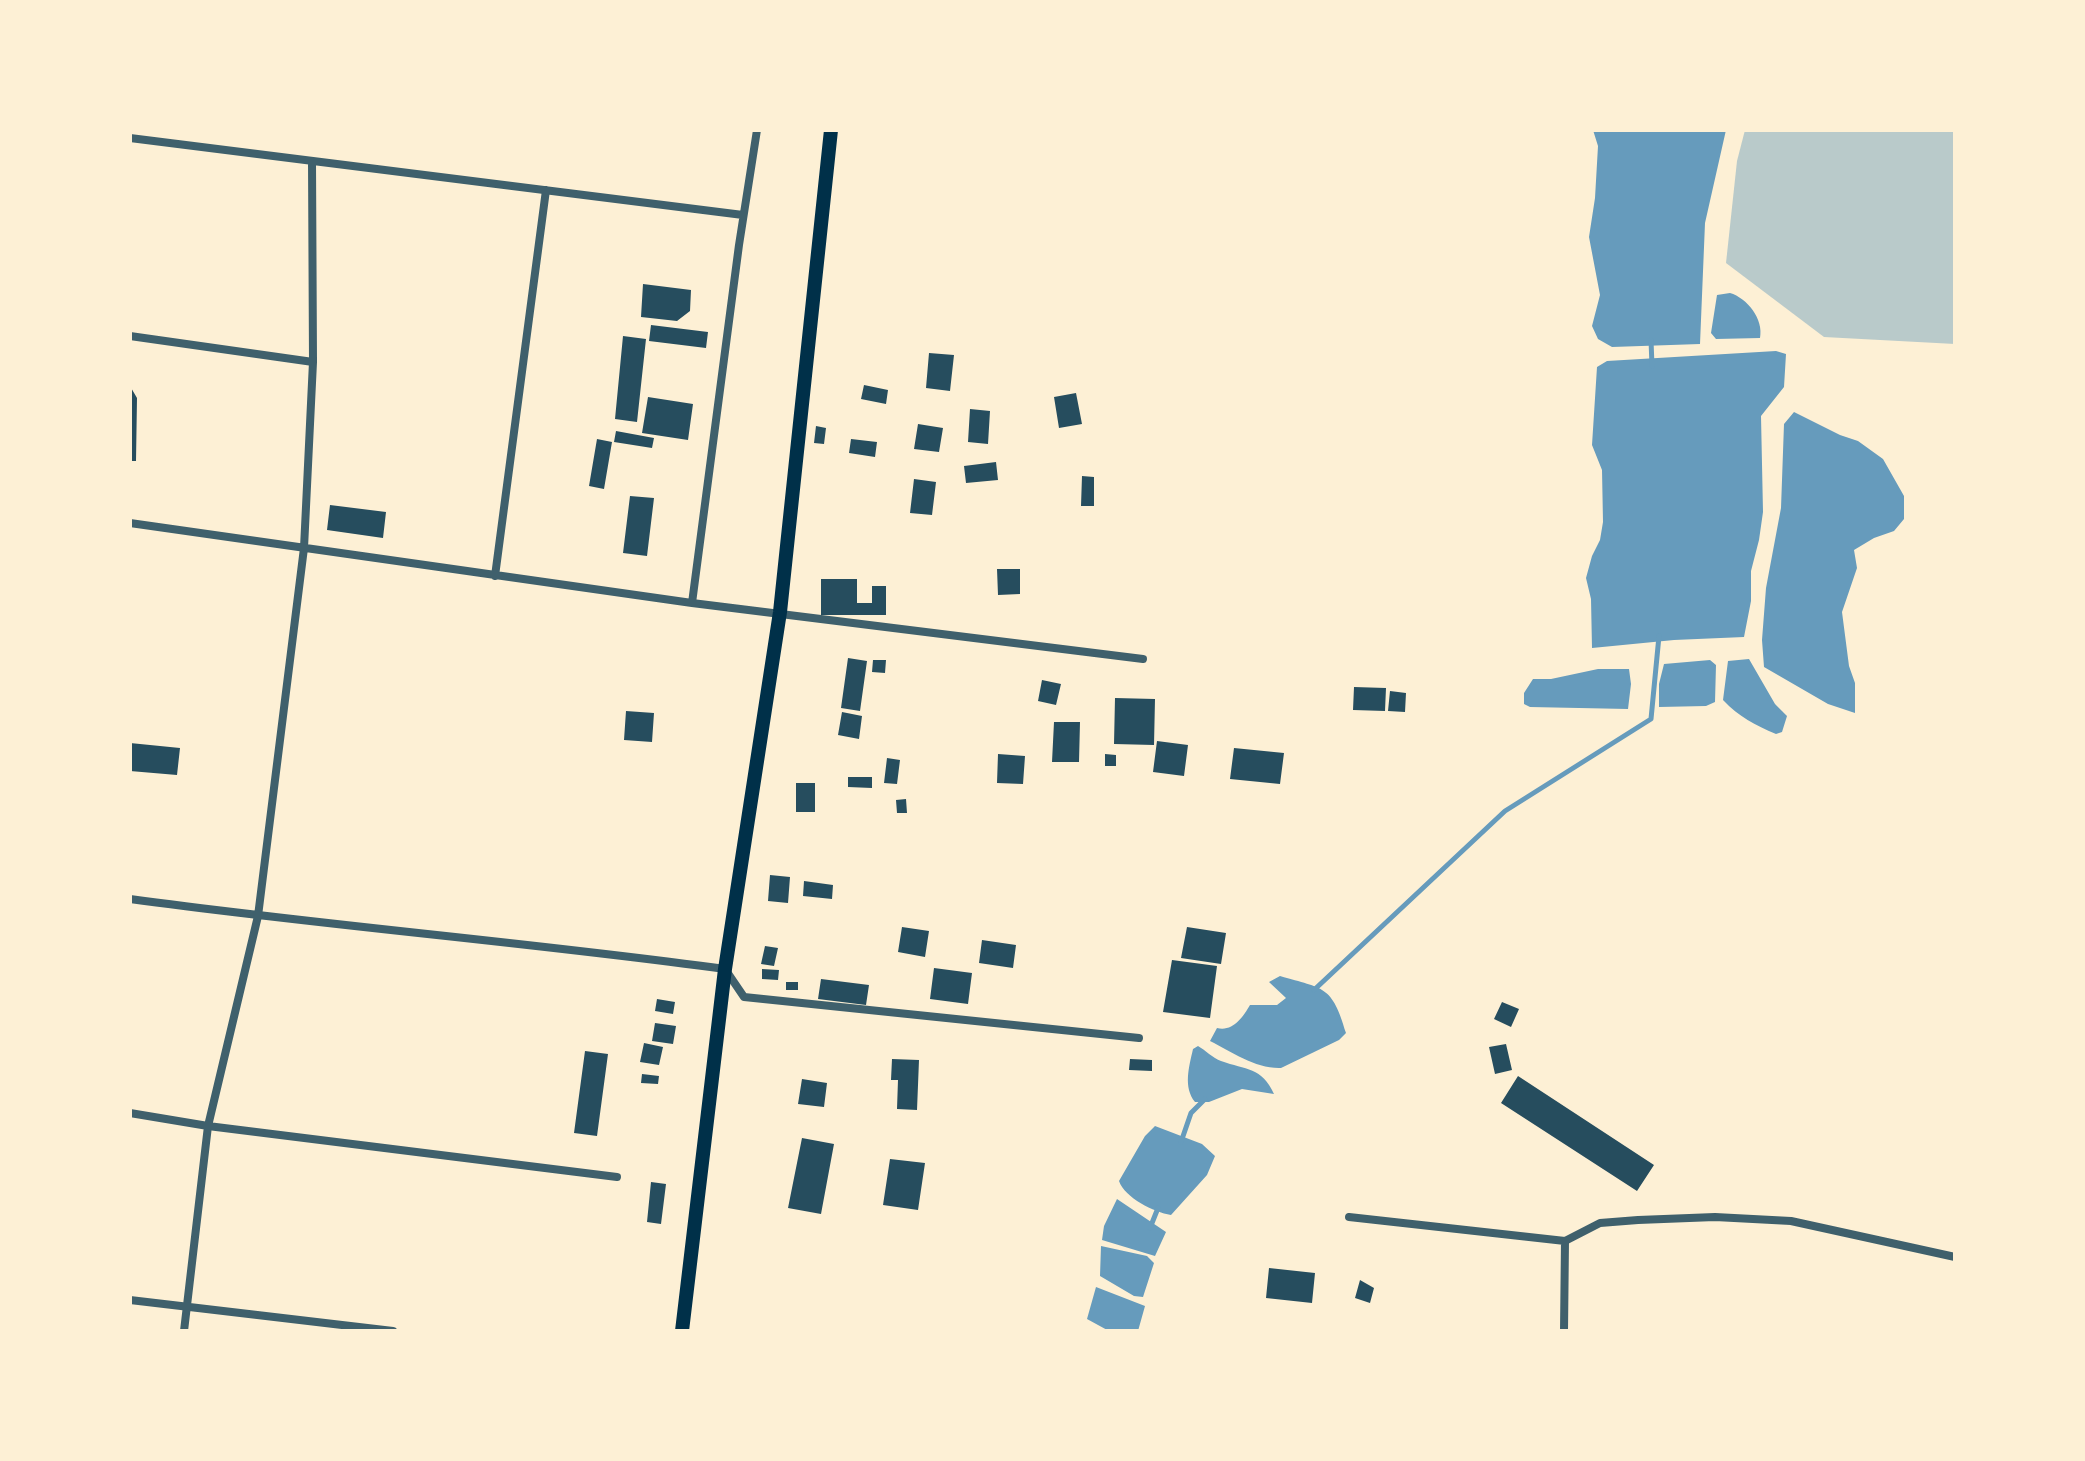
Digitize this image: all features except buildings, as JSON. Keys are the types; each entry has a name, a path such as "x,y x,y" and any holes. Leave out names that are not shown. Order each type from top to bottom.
{"main road":[{"path":"682,1331 725,969 780,612 831,130"}],"street":[{"path":"692,603 757,130"},
{"path":"130,138 743,215"},
{"path":"184,1331 208,1126 258,916 304,548 313,362 312,161"},
{"path":"495,576 546,190"},
{"path":"130,336 313,362"},
{"path":"130,523 692,603 1143,659"},
{"path":"130,899 725,969 744,997 1139,1038"},
{"path":"130,1113 208,1126 617,1177"},
{"path":"1349,1217 1565,1241 1600,1223 1715,1217 1791,1221 1955,1257"},
{"path":"1564,1331 1565,1241"},
{"path":"130,1300 393,1331"}],"shaded area":[{"path":"1745,130 1955,130 1955,344 1824,337 1726,263 1737,161"}],"water":[{"path":"1593,130 1726,130 1705,223 1700,344 1612,347 1598,339 1592,326 1600,295 1589,237 1598,146"},
{"path":"1730,293 1753,310 1761,331 1760,338 1716,339 1711,333 1717,295"},
{"path":"1776,351 1786,354 1784,387 1761,416 1763,512 1751,571 1751,601 1744,637 1592,648 1591,599 1586,578 1603,522 1602,470 1592,445 1597,367 1607,361"},
{"path":"1794,412 1858,441 1883,459 1904,496 1904,519 1894,531 1854,550 1857,568 1842,612 1849,666 1855,683 1855,713 1828,704 1764,667 1762,640 1766,588 1781,508 1784,424"},
{"path":"1749,659 1775,704 1787,716 1782,732 1776,734 1754,724 1723,700 1728,661"},
{"path":"1710,660 1716,665 1715,702 1706,706 1659,707 1659,684 1664,664"},
{"path":"1598,669 1629,669 1628,709 1530,707 1524,704 1524,693 1533,679 1551,679"},
{"path":"1280,976 1317,987 1331,997 1346,1033 1339,1040 1281,1068 1253,1063 1210,1041 1217,1028 1233,1026 1250,1005 1277,1005 1286,998 1269,982"},
{"path":"1198,1046 1218,1060 1259,1074 1274,1094 1242,1089 1209,1102 1195,1102 1189,1090 1188,1077 1193,1049"},
{"path":"1155,1126 1202,1144 1215,1156 1207,1175 1171,1215 1141,1203 1127,1193 1119,1181 1145,1136"},
{"path":"1117,1199 1166,1232 1155,1256 1102,1240 1104,1226"},
{"path":"1101,1246 1147,1256 1154,1263 1143,1297 1134,1296 1100,1276"},
{"path":"1096,1287 1145,1306 1138,1331 1109,1331 1087,1319"}],"waterway":[{"path":"1651,340 1652,366"},
{"path":"1314,990 1505,811 1651,719 1659,636"},
{"path":"1181,1142 1191,1113 1205,1099"},
{"path":"1150,1228 1158,1208"}]}
